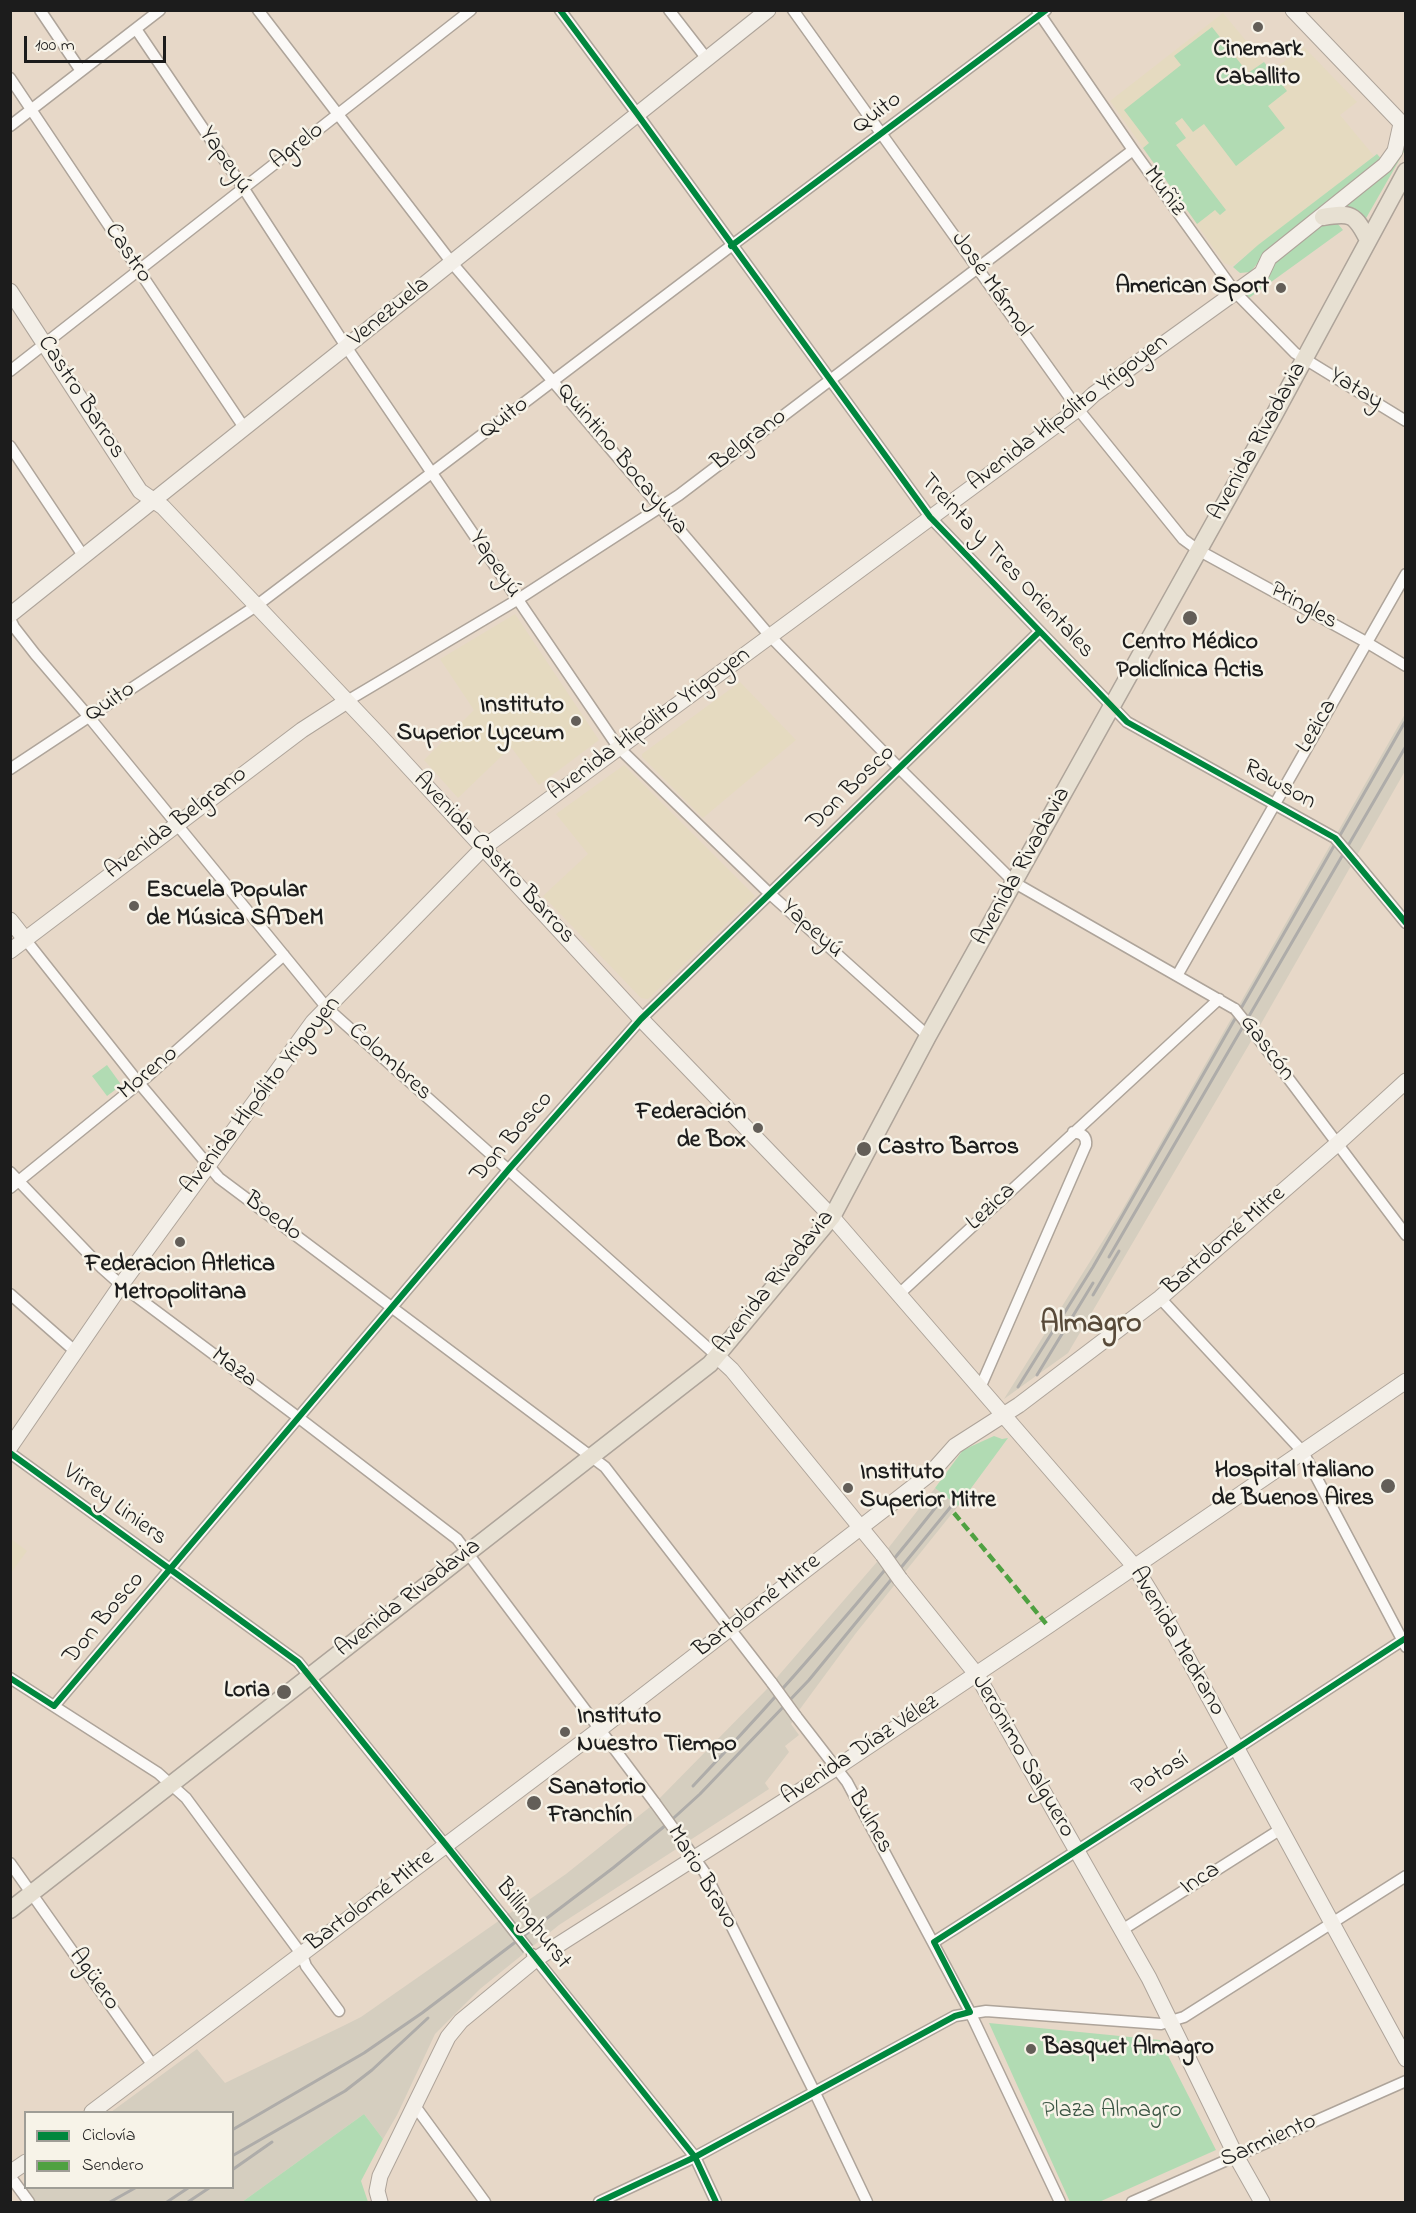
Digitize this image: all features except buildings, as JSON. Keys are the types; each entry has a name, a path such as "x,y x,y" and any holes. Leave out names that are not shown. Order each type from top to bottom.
{"main road":[{"name":"Venezuela","path":"10,617 768,10"},
{"path":"1293,10 1403,126"},
{"name":"Avenida Hipólito Yrigoyen","path":"10,1447 121,1285 300,1040 327,1008 483,848 1078,409 1094,394 1265,270 1269,258 1385,165 1395,151 1403,126"},
{"name":"Avenida Rivadavia","path":"10,1910 717,1356 832,1217 928,1036 1113,708 1406,171"},
{"path":"1323,217 1339,213 1351,217 1359,224 1368,240"},
{"name":"Castro Barros","path":"10,291 141,490 155,501"},
{"name":"Avenida Castro Barros","path":"155,501 381,737 641,1019 832,1217"},
{"path":"302,730 321,712 327,698 325,688 310,664"},
{"name":"Avenida Belgrano","path":"10,951 302,730 347,701"},
{"path":"317,720 335,716 348,717 381,737"},
{"name":"Boedo","path":"10,920 26,939"},
{"name":"Bartolomé Mitre","path":"93,2111 729,1630 931,1473 955,1446 1004,1415 1160,1298 1406,1081"},
{"name":"Avenida Medrano","path":"832,1217 1135,1567 1162,1611 1406,2059"},
{"name":"Jerónimo Salguero","path":"717,1356 732,1370 861,1528 977,1675 1122,1929 1171,2022 1236,2156 1262,2202"},
{"name":"Avenida Díaz Vélez","path":"380,2202 377,2191 380,2176 452,2031 532,1954 694,1858 836,1768 977,1675 1406,1381"},
{"path":"10,2175 24,2164"}],"street":[{"path":"40,10 81,71"},
{"path":"10,126 160,10"},
{"name":"Quintino Bocayuva","path":"258,10 452,263 770,636 1015,883"},
{"name":"Agrelo","path":"10,371 471,10"},
{"name":"Treinta y Tres Orientales","path":"560,10 930,517 1113,708"},
{"path":"669,10 707,59"},
{"name":"José Mármol","path":"793,10 1078,409 1183,539 1198,550"},
{"name":"Quito","path":"10,769 256,606 1041,12"},
{"name":"Muñiz","path":"1041,12 1132,150 1236,292 1288,347 1304,360"},
{"name":"Yapeyú","path":"136,29 244,189 347,348 618,747 770,893 928,1036"},
{"name":"Castro","path":"10,78 245,429"},
{"name":"Belgrano","path":"347,701 518,600 661,507 1132,150"},
{"name":"Yatay","path":"1304,360 1406,421"},
{"path":"10,446 84,557"},
{"name":"Pringles","path":"1198,550 1406,666"},
{"name":"Lezica","path":"1178,974 1406,573"},
{"name":"Colombres","path":"10,617 14,627 34,654 89,717 327,1008 717,1356"},
{"name":"Don Bosco","path":"54,1706 509,1169 641,1019 1039,632"},
{"name":"Rawson","path":"1113,708 1127,722 1335,838 1406,923"},
{"name":"Gascón","path":"1015,883 1235,1008 1406,1234"},
{"name":"Boedo","path":"26,939 139,1083 219,1178 590,1457"},
{"name":"Moreno","path":"15,1185 139,1083 284,955"},
{"name":"Lezica","path":"898,1295 1219,999"},
{"path":"980,1388 1086,1145 1087,1140 1084,1136 1073,1132"},
{"name":"Maza","path":"10,1172 15,1185 121,1285 457,1539 467,1553"},
{"path":"10,1294 76,1352"},
{"path":"1160,1298 1303,1452 1404,1642"},
{"name":"Virrey Liniers","path":"10,1453 298,1662 309,1676"},
{"name":"Bulnes","path":"590,1457 605,1467 847,1782 934,1941 1060,2202"},
{"name":"Mario Bravo","path":"467,1553 705,1873 867,2202"},
{"name":"Potosí","path":"934,1941 1404,1642"},
{"name":"Billinghurst","path":"309,1676 695,2157 716,2202"},
{"path":"10,1678 158,1773 186,1798 302,1954 306,1966 339,2011"},
{"name":"Inca","path":"1122,1929 1281,1830"},
{"name":"Agüero","path":"10,1863 154,2067"},
{"path":"599,2202 695,2157 955,2016 986,2011 1151,2024 1171,2022 1184,2017 1406,1876"},
{"name":"Sarmiento","path":"1132,2202 1406,2081"},
{"path":"415,2106 485,2202"},
{"path":"10,2175 29,2202"}],"shaded area":[{"path":"1223,13 1271,71 1304,47 1357,102 1340,115 1374,156 1232,266 1224,263 1110,101"},
{"path":"515,614 599,740 539,785 511,747 458,798 424,760 474,710 440,659"},
{"path":"740,682 796,740 703,818 642,757 642,754"},
{"path":"1405,714 1405,771 1250,1043 1068,1353 1004,1399 1121,1212"},
{"path":"624,765 755,896 648,999 641,998 543,896 588,854 556,814"},
{"path":"935,1488 958,1506 856,1633 800,1709 791,1724 799,1735 785,1746 789,1752 765,1783 769,1789 559,1925 480,1989 435,2034 397,2115 383,2139 364,2114 242,2202 36,2202 27,2189 234,2189 234,2111 112,2111 197,2049 225,2083 361,2017 566,1874 655,1803 766,1690 883,1555"},
{"path":"11,1539 27,1551 11,1573"}],"green space":[{"path":"1212,27 1248,73 1264,62 1287,91 1268,106 1285,128 1236,166 1204,124 1193,132 1182,118 1175,123 1186,138 1176,145 1226,210 1220,215 1215,210 1197,224 1143,148 1149,143 1124,110 1181,65 1174,56"},
{"path":"1401,144 1405,150 1365,220 1341,207"},
{"path":"1377,154 1384,162 1265,255 1250,272 1240,273 1233,267 1258,245"},
{"path":"1327,221 1337,223 1343,230 1249,298 1245,293 1274,262"},
{"path":"107,1065 120,1083 119,1087 107,1096 92,1076"},
{"path":"994,1436 1002,1439 1008,1438 958,1506 935,1488 963,1450"},
{"name":"Plaza Almagro","path":"989,2023 1160,2040 1216,2150 1099,2202 1070,2202"},
{"path":"364,2114 383,2139 361,2181 368,2202 242,2202"}],"railway":[{"path":"1018,1387 1093,1267 1406,720"},
{"path":"1109,1257 1406,746"},
{"path":"1093,1295 1119,1251"},
{"path":"1037,1375 1093,1283"},
{"path":"693,1786 822,1644 944,1497"},
{"path":"234,2129 364,2053 422,2013 666,1825 700,1794 809,1680 953,1504"},
{"path":"234,2155 345,2091 372,2070 428,2018"},
{"path":"234,2169 272,2142"},
{"path":"110,2202 133,2189"},
{"path":"167,2202 186,2189"},
{"path":"188,2202 208,2189"}],"marked path":[{"path":"954,1513 1048,1626"}],"cycle path":[{"path":"560,10 930,517 1127,722 1335,838 1406,923"},
{"path":"731,246 1046,10"},
{"path":"10,1678 54,1706 509,1169 641,1019 1039,632"},
{"path":"10,1453 298,1662 695,2157 716,2202"},
{"path":"599,2202 695,2157 955,2016 970,2012 934,1942 1406,1638"}],"place":[{"name":"Cinemark Caballito","path":"1258,27"},
{"name":"American Sport","path":"1281,288"},
{"name":"Centro Médico Policlínica Actis","path":"1190,618"},
{"name":"Instituto Superior Lyceum","path":"576,721"},
{"name":"Escuela Popular de Música SADeM","path":"134,906"},
{"name":"Federación de Box","path":"758,1128"},
{"name":"Castro Barros","path":"864,1149"},
{"name":"Federacion Atletica Metropolitana","path":"180,1242"},
{"name":"Hospital Italiano de Buenos Aires","path":"1388,1486"},
{"name":"Instituto Superior Mitre","path":"848,1488"},
{"name":"Loria","path":"284,1692"},
{"name":"Instituto Nuestro Tiempo","path":"565,1732"},
{"name":"Sanatorio Franchín","path":"534,1803"},
{"name":"Basquet Almagro","path":"1031,2049"}],"district":[{"name":"Almagro","path":"1091,1326"}]}
